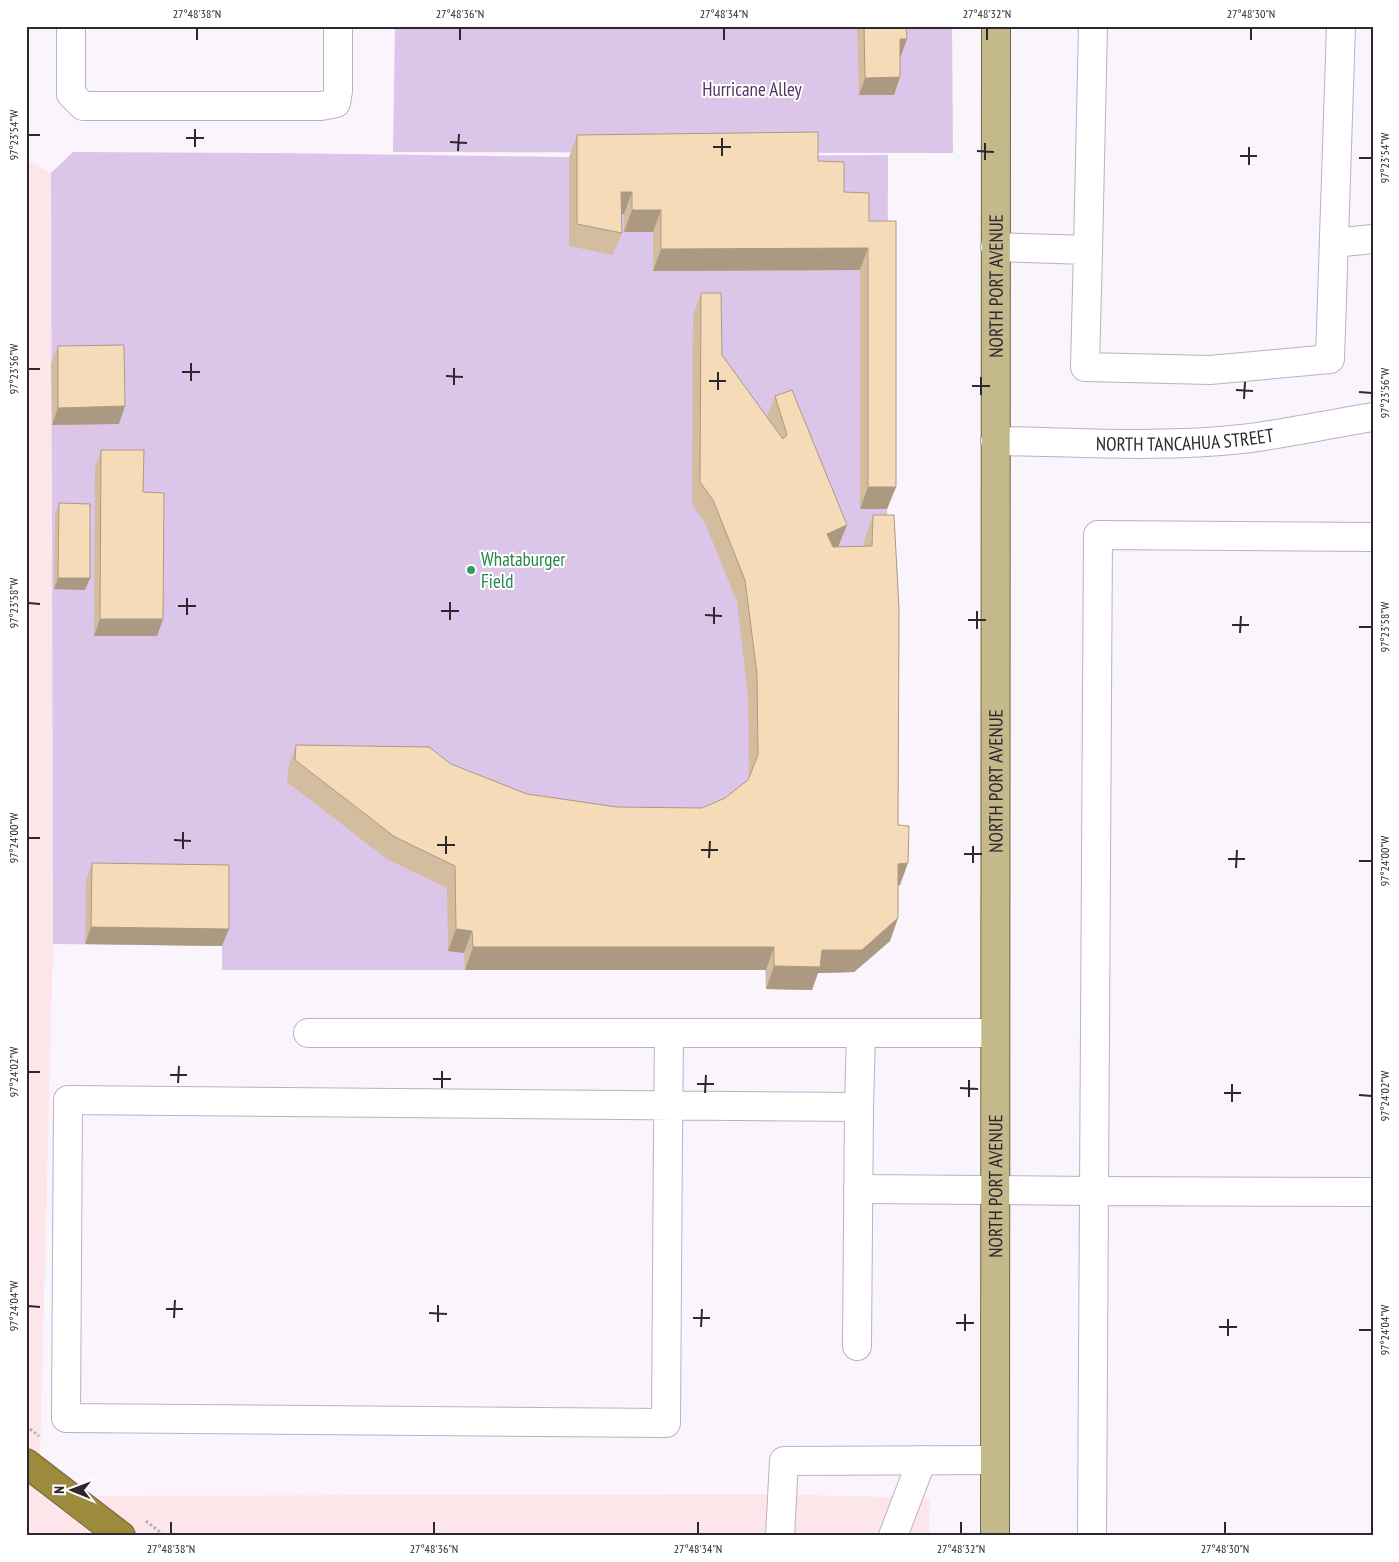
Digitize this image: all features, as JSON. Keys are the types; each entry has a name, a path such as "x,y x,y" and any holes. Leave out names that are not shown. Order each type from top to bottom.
{"highway":[{"path":"26,1463 121,1536"}],"main road":[{"name":"NORTH PORT AVENUE","path":"995,1536 996,26"}],"street":[{"path":"71,26 71,94 83,106 322,106 336,104 338,26"},
{"path":"1093,26 1085,367 1210,370 1330,360 1341,26"},
{"path":"1334,243 1373,239"},
{"path":"995,247 1088,250"},
{"name":"NORTH TANCAHUA STREET","path":"995,440 1200,442 1242,439 1373,417"},
{"path":"1092,1536 1098,535 1373,536"},
{"path":"308,1033 995,1034"},
{"path":"669,1033 668,1105 666,1423 66,1418 68,1100 668,1105 859,1107"},
{"path":"857,1346 861,1033"},
{"path":"858,1189 1373,1192"},
{"path":"893,1536 922,1460"},
{"path":"780,1536 784,1461 995,1460"}],"shaded area":[{"path":"26,160 51,173 53,944 39,1496 759,1494 930,1498 929,1536 26,1536"}],"green space":[{"name":"Hurricane Alley","path":"395,26 952,26 953,153 393,152"},
{"name":"Whataburger Field","path":"73,152 569,157 888,155 887,509 891,631 890,941 854,972 814,973 812,990 766,989 765,970 222,970 222,946 53,944 51,173"}],"building":[{"path":"864,26 906,26 907,39 900,39 900,77 865,78"},
{"path":"818,132 818,161 844,162 844,192 869,193 869,221 896,221 896,487 868,487 868,248 661,249 661,210 632,210 632,192 621,192 622,233 577,224 577,135"},
{"path":"701,293 721,293 722,355 783,439 787,435 775,396 792,390 847,525 827,534 833,547 872,546 873,515 894,515 899,609 898,825 909,826 908,863 898,864 898,918 862,950 822,950 820,967 774,966 774,947 473,947 472,931 456,929 455,866 395,837 295,760 296,745 429,747 451,764 527,794 617,807 702,808 725,798 748,780 758,755 757,674 745,580 713,500 700,482"},
{"path":"124,345 125,406 58,408 58,346"},
{"path":"101,450 144,450 143,492 164,493 163,619 100,619"},
{"path":"59,503 90,504 90,578 58,578"},
{"path":"92,863 229,865 229,929 91,927"}],"place":[{"name":"Whataburger Field","path":"471,570"}]}
